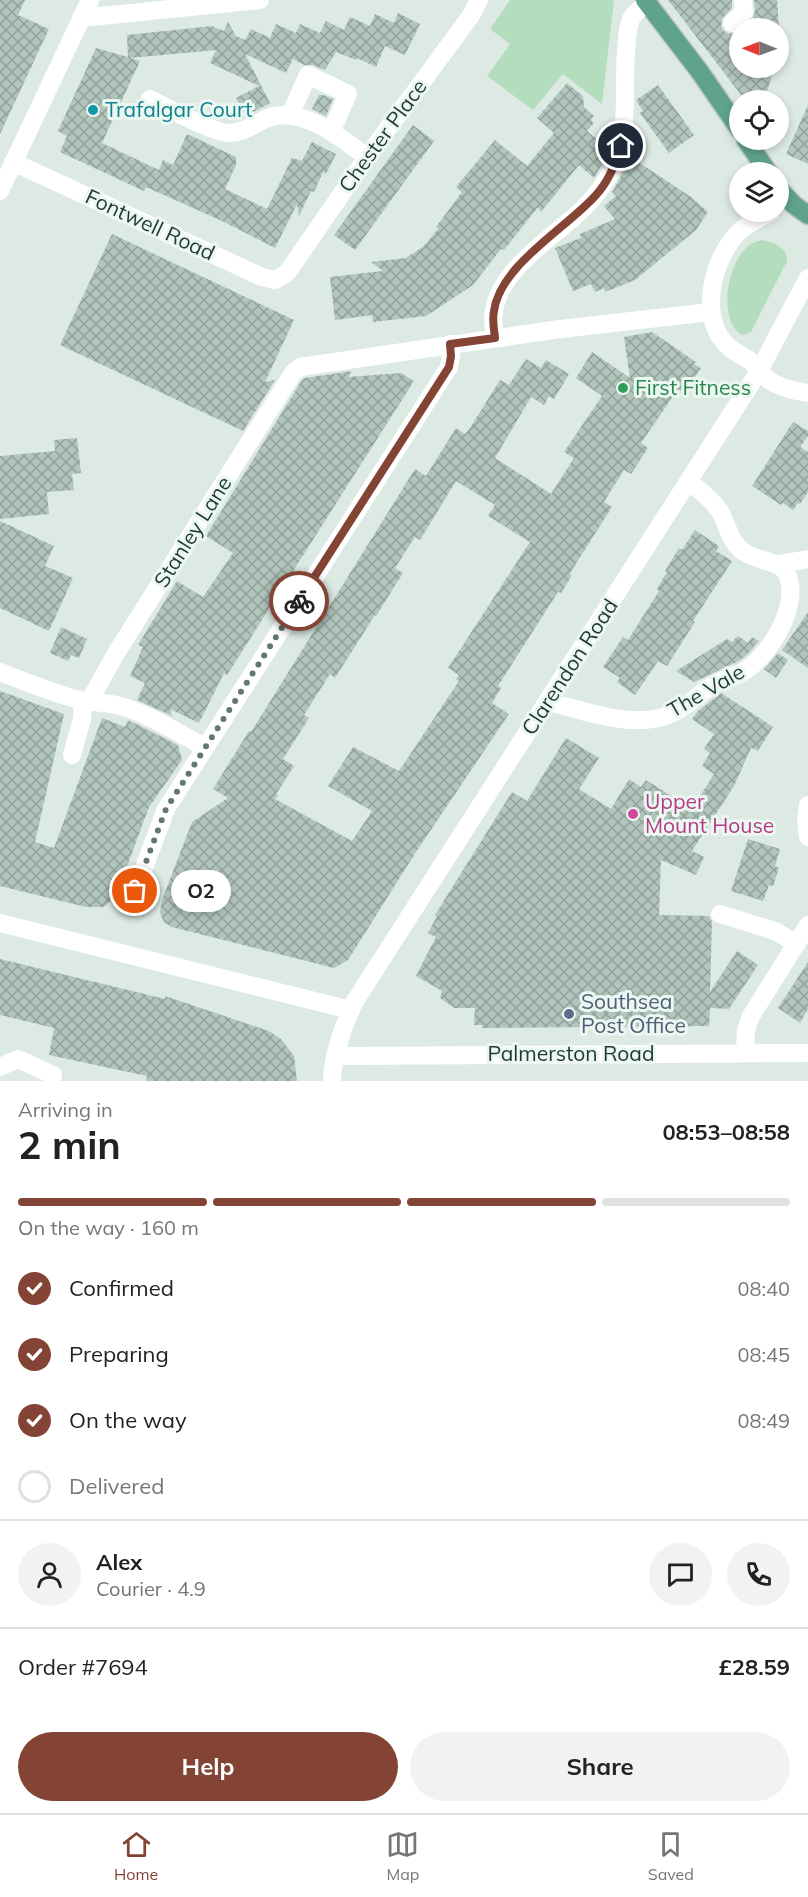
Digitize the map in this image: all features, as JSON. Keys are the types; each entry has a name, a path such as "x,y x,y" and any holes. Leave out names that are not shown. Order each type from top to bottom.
{"main road":[{"path":"646,1 729,114"},
{"path":"789,203 808,214"}],"street":[{"path":"0,191 90,0"},
{"path":"81,18 260,0"},
{"name":"Chester Place","path":"287,273 367,157 472,14 479,0"},
{"path":"495,338 494,310 500,291 525,259 596,195 618,156 623,129 629,24 646,1"},
{"path":"737,18 744,12 743,2"},
{"path":"290,115 308,75 348,94 331,132"},
{"path":"150,99 218,131 232,134 270,117 290,115 312,122 331,132 367,157"},
{"name":"Fontwell Road","path":"13,162 262,277 275,280 287,273"},
{"path":"754,222 740,230 723,254 716,269 711,312 716,331 724,343 749,361 771,382 808,393"},
{"name":"Clarendon Road","path":"332,1081 333,1062 351,1010 372,974 759,371 808,278"},
{"path":"135,891 166,809 449,367 450,344 711,312"},
{"name":"Stanley Lane","path":"86,700 288,382 300,367 450,344"},
{"path":"689,482 711,500 719,511 730,537 743,552 759,560 779,564 808,560"},
{"name":"The Vale","path":"548,702 613,717 638,720 660,717 687,706 725,678 744,672 764,654 776,639 784,621 789,597 789,580 779,564"},
{"path":"0,672 86,700 123,707 206,747"},
{"path":"72,755 86,700"},
{"path":"808,805 806,820 808,837"},
{"path":"720,914 775,931 797,944"},
{"path":"0,923 351,1010"},
{"path":"745,1053 748,1023 808,925"},
{"name":"Palmerston Road","path":"335,1056 808,1053"},
{"path":"0,1067 18,1059 53,1075"}],"green space":[{"path":"510,0 614,0 602,104 563,74 533,110 487,76 510,44 490,29"},
{"path":"762,240 783,249 787,261 751,332 742,335 733,326 729,314 727,299 729,283 741,254 751,245"}],"building":[{"path":"0,0 25,0 18,15 49,29 0,134"},
{"path":"668,0 732,0 732,8 722,19 721,26 729,34 729,78 771,78 768,90 737,90"},
{"path":"754,0 777,0 778,18 753,18"},
{"path":"398,13 420,24 405,55 385,46 376,67 336,52 325,70 313,65 304,65 293,59 286,73 245,54 270,103 246,116 236,98 259,86 210,63 216,50 130,58 140,61 102,143 159,170 163,160 173,165 187,134 236,157 236,165 225,189 267,209 292,158 302,161 312,142 336,154 326,174 323,172 314,192 311,191 299,216 297,204 275,248 146,187 144,191 60,152 67,136 58,131 96,48 128,57 127,35 212,26 224,31 228,22 236,36 245,40 251,29 270,38 276,24 296,33 300,24 320,33 326,21 344,30 350,17 370,26 375,14 394,23"},
{"path":"567,83 583,96 584,107 594,116 591,120 594,123 587,131 608,149 594,178 579,165 541,212 538,207 473,285 426,316 373,322 372,315 335,320 330,277 383,271 371,262 406,258 424,246 462,192 456,187 495,140 527,166 554,133 537,118"},
{"path":"658,85 694,135 669,153 640,113 643,111 636,100"},
{"path":"319,95 333,99 326,116 312,109"},
{"path":"808,105 808,164 786,154"},
{"path":"413,125 434,141 355,250 334,235"},
{"path":"629,156 691,197 708,212 696,230 635,280 605,292 604,288 595,292 591,284 573,291 555,248 581,238 580,234 615,219 604,206 616,196 612,192 623,173"},
{"path":"112,234 294,320 265,382 275,380 243,431 60,345"},
{"path":"652,332 696,362 694,364 701,368 684,393 678,389 641,443 648,448 639,462 631,474 624,470 604,502 612,507 570,573 571,577 561,593 558,592 498,686 501,688 492,703 509,714 416,852 348,960 334,968 172,927 164,922 160,913 162,900 192,822 228,798 213,789 415,469 426,476 456,428 465,434 470,428 500,380 509,385 526,359 541,368 546,360 569,374 554,399 549,396 544,405 531,397 495,458 551,494 574,458 564,452 602,396 576,378 592,352 630,378 624,337","holes":["456,481 495,505 488,516 530,542 448,668 459,675 456,679 459,681 399,771 353,747 328,786 372,811 352,841 275,799 294,766 283,759 309,718 304,715 330,674 335,678 376,616 403,573 395,568 415,537 420,540"]},
{"path":"352,371 348,377 401,373 414,381 227,675 224,673 199,723 170,709 172,716 137,700 145,683 130,676 143,647 138,645 177,581 203,597 233,553 206,536 302,380"},
{"path":"793,422 808,431 808,436 800,447 808,452 808,492 793,510 752,486"},
{"path":"77,438 81,473 72,474 74,490 47,492 49,514 0,519 0,456 55,451 54,440"},
{"path":"0,521 54,546 45,566 73,578 49,631 0,608"},
{"path":"695,530 719,546 716,551 732,561 667,666 658,661 635,695 617,682 620,678 603,667 623,637 628,640 659,591 657,589 667,572 665,571 679,548 682,550"},
{"path":"808,612 808,668 782,650"},
{"path":"61,627 87,639 79,658 71,655 68,661 50,653"},
{"path":"738,636 748,643 752,637 759,641 746,656 737,662 694,682 676,671 727,639 732,642"},
{"path":"778,653 788,660 776,678 764,669"},
{"path":"0,691 64,714 35,842 54,848 102,718 125,727 128,720 178,745 182,760 149,807 116,896 104,907 86,907 0,886"},
{"path":"721,693 773,727 758,751 751,748 734,786 692,851 704,857 696,875 661,860 659,915 709,916 712,922 710,992 737,951 758,965 729,1009 710,1008 709,1026 482,1028 482,1025 474,1025 475,1008 454,1008 440,998 442,991 416,976 436,937 428,933 437,916 435,915 512,792 527,801 566,738 599,758 579,789 611,809 629,779 641,787 646,780 692,809 714,774 702,766 710,753 704,749 714,734 692,719 698,711"},
{"path":"748,839 780,849 775,866 779,868 773,886 769,885 763,901 731,891"},
{"path":"0,959 165,999 165,996 269,1031 281,1039 294,1056 297,1081 146,1081 147,1076 49,1055 54,1028 0,1015"},
{"path":"808,962 808,1009 800,1023 778,1008"}],"way so far":[{"path":"135,891 166,809 299,601"}],"place":[{"name":"Trafalgar Court","path":"93,110"},
{"name":"First Fitness","path":"623,388"},
{"name":"Upper Mount House","path":"633,814"},
{"name":"O2","path":"135,891"},
{"name":"Southsea Post Office","path":"569,1014"}],"route":[{"path":"299,601 449,367 450,344 495,338 493,319 500,291 525,259 596,195 613,168 621,146"}]}
